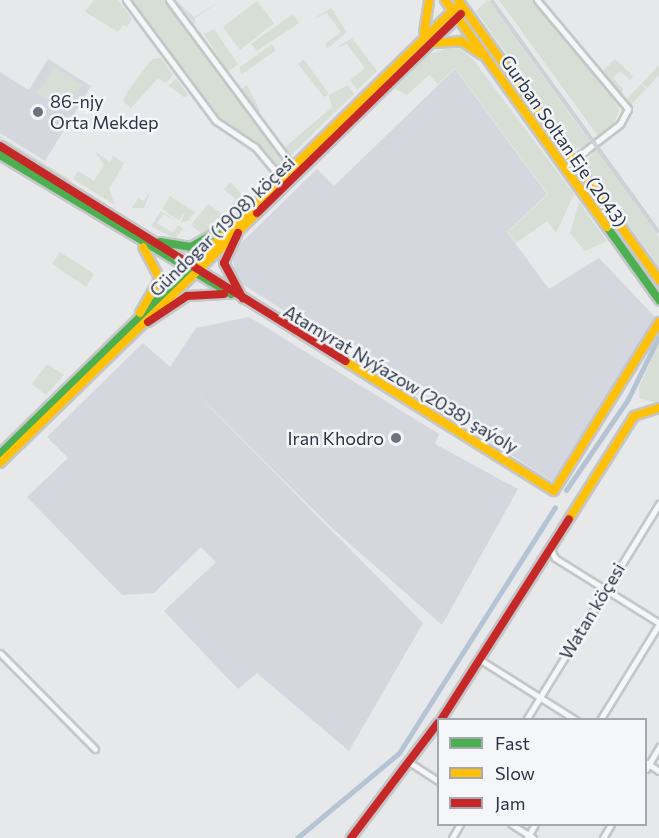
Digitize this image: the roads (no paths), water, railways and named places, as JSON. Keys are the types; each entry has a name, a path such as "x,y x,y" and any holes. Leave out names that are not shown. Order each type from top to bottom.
{"main road":[{"path":"420,40 429,18 429,0"},
{"name":"Gurban Soltan Eje (2043)","path":"445,0 659,300"},
{"name":"Gündogar (1908) köçesi","path":"236,228 281,178 295,170 459,1"},
{"name":"Gurban Soltan Eje (2043)","path":"459,1 659,280"},
{"name":"Gündogar (1908) köçesi","path":"0,463 192,270 466,10"},
{"path":"428,46 455,39 487,59"},
{"name":"Atamyrat Nyýazow (2038) şaýoly","path":"0,146 140,238"},
{"name":"Atamyrat Nyýazow (2038) şaýoly","path":"0,155 554,491 659,322"},
{"path":"140,238 191,247 236,228"},
{"path":"236,228 224,267 247,304"},
{"path":"140,238 157,264 160,279 140,322"},
{"path":"140,322 187,296 228,294"},
{"name":"Gündogar (1908) köçesi","path":"0,454 140,322"},
{"path":"442,718 634,416 659,408"},
{"path":"351,838 437,725"}],"street":[{"path":"126,0 216,121 255,147 281,178"},
{"path":"169,0 295,170"},
{"path":"537,0 628,109 620,124 573,160"},
{"name":"Watan köçesi","path":"527,718 659,504"},
{"path":"550,548 555,558 659,624 601,718"},
{"path":"0,653 95,749"},
{"path":"479,659 573,718"},
{"path":"647,765 659,747"},
{"path":"409,762 437,780"},
{"path":"512,826 529,837"}],"waterway":[{"path":"566,490 628,399 659,336"},
{"path":"297,838 399,753 555,507"}],"railway":[{"path":"491,0 659,233"}],"place":[{"name":"86-njy Orta Mekdep","path":"38,112"},
{"name":"Iran Khodro","path":"396,438"}]}
